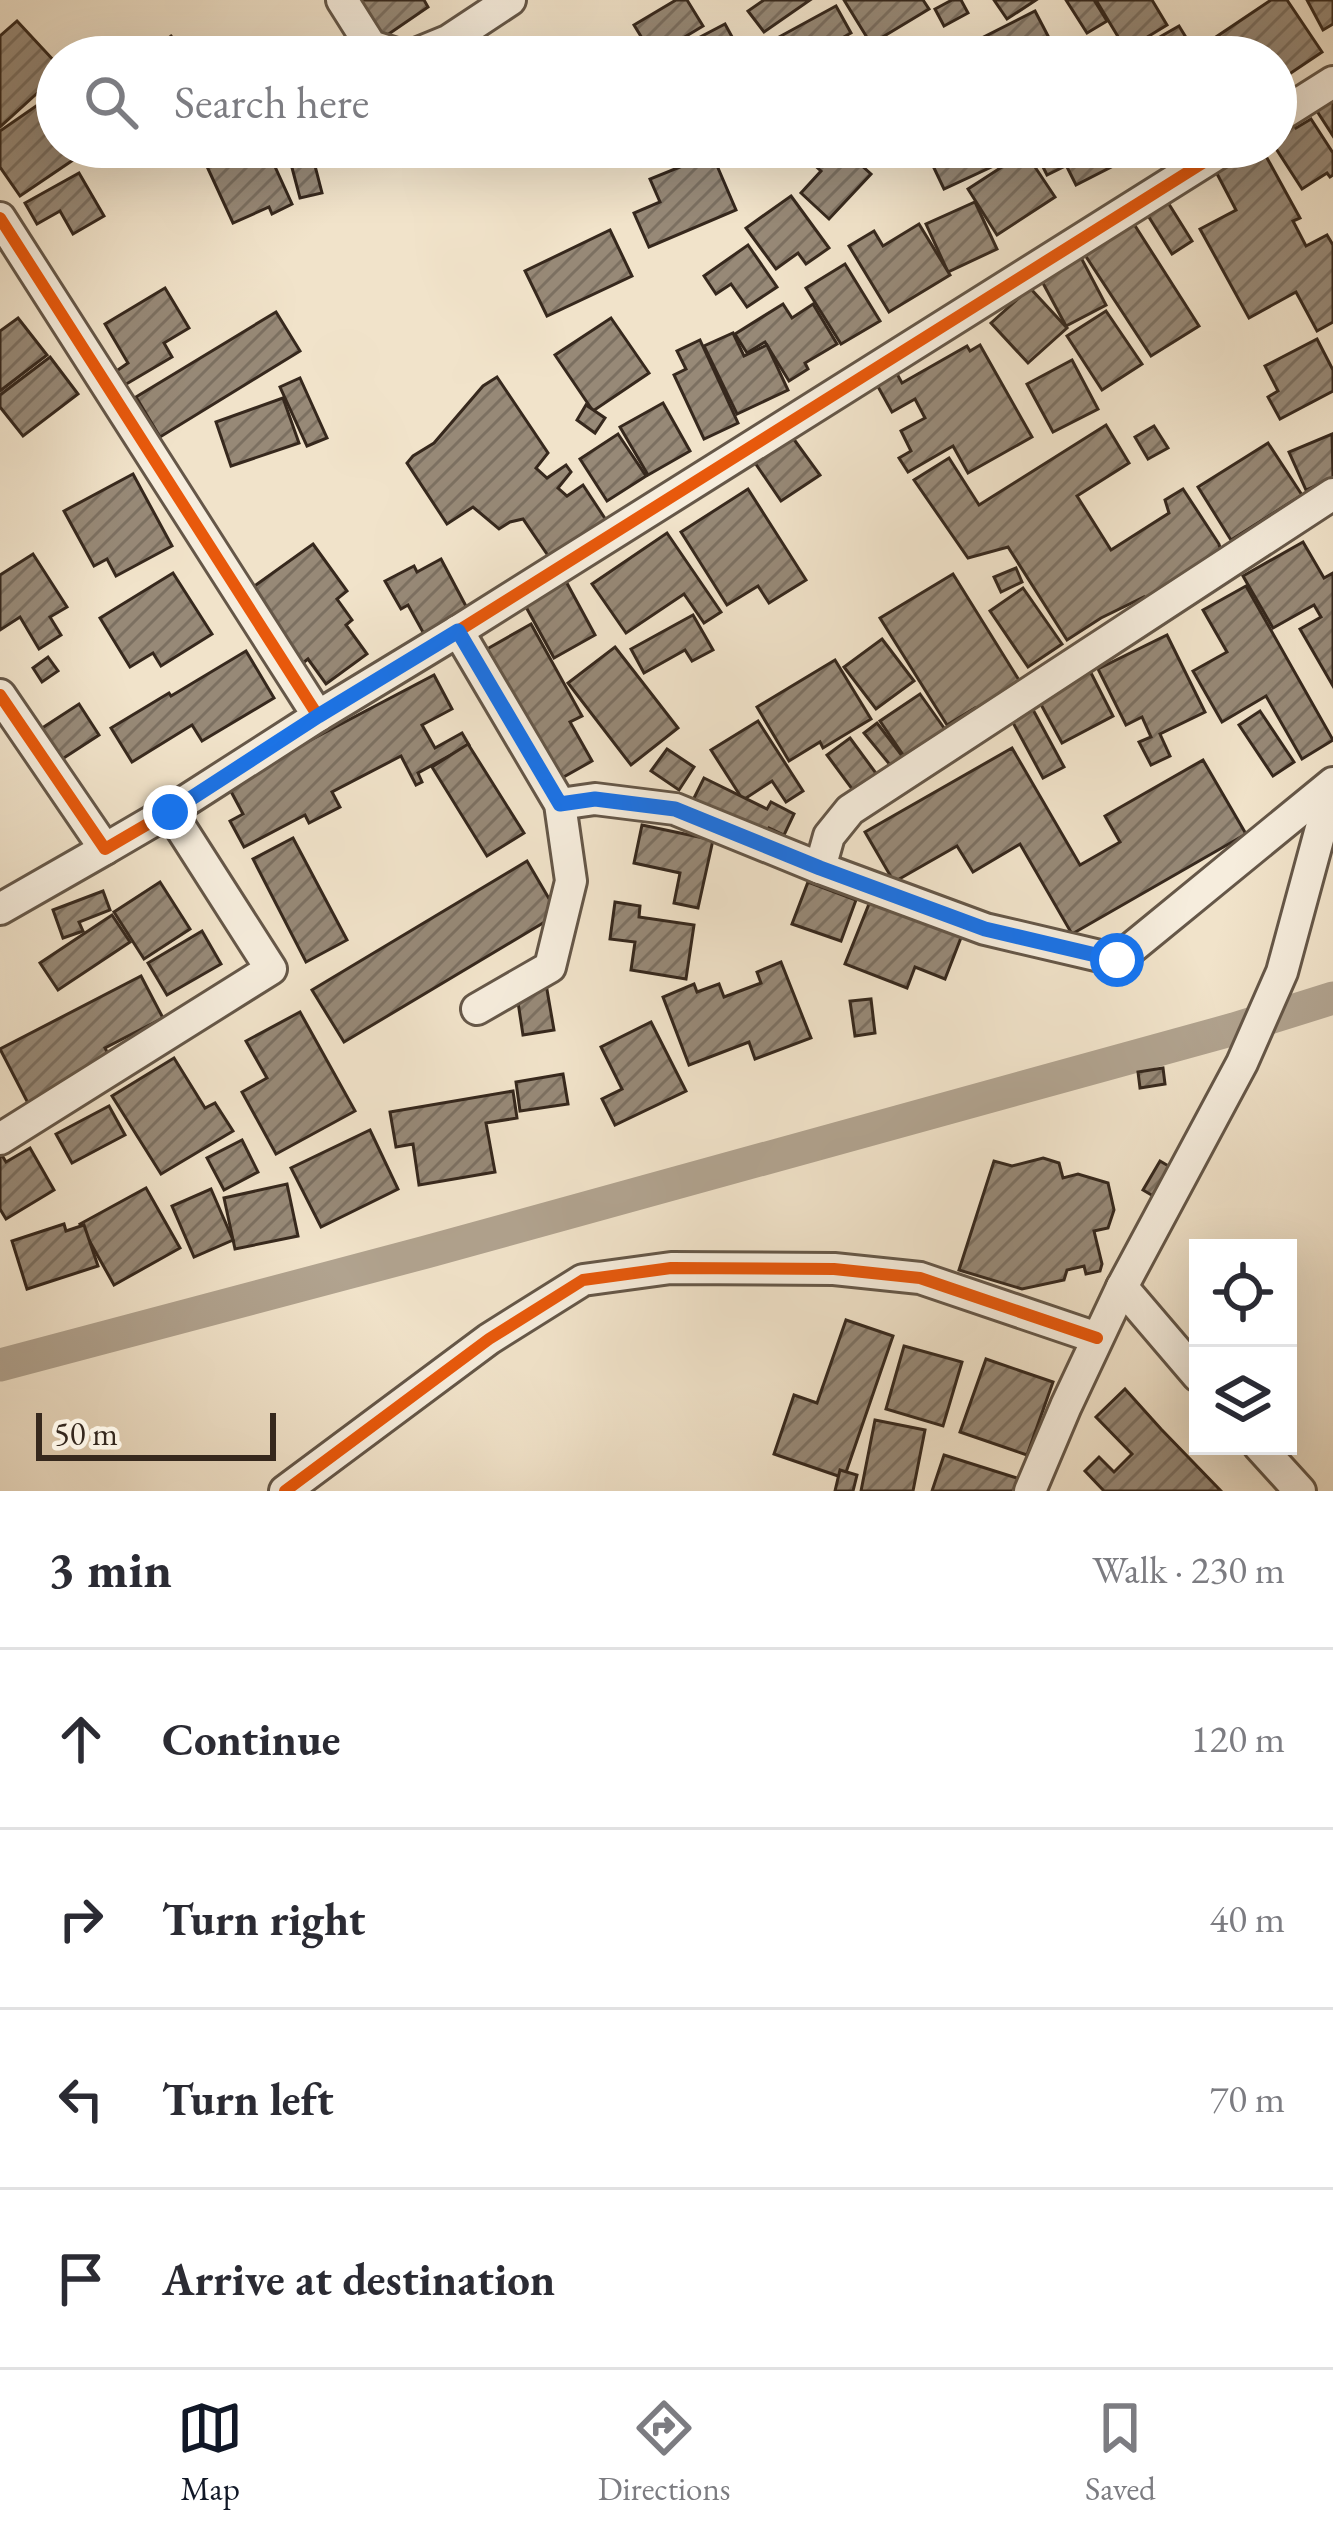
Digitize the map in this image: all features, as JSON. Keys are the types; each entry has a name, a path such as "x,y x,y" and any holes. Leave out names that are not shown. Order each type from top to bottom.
{"street":[{"path":"342,0 365,36"},
{"path":"456,36 510,0"},
{"path":"1297,105 1333,82"},
{"path":"0,909 170,812 1195,168"},
{"path":"0,218 318,716"},
{"path":"820,868 830,836 850,810 1333,494"},
{"path":"458,631 560,804 571,880 550,968 477,1009"},
{"path":"0,695 105,849"},
{"path":"560,804 595,799 675,809 985,929 1117,960 1333,783"},
{"path":"1030,1491 1097,1338 1241,1063 1282,972 1333,783"},
{"path":"0,1139 271,969 170,812"},
{"path":"285,1491 488,1339 583,1280 671,1268 834,1269 920,1278 1097,1338"},
{"path":"1122,1287 1189,1365"},
{"path":"1267,1455 1300,1491"}],"building":[{"path":"352,0 424,0 428,7 386,36 377,36"},
{"path":"676,0 687,0 703,26 686,36 641,36 634,25"},
{"path":"764,0 810,0 764,32 748,11"},
{"path":"844,0 923,0 929,9 884,36 866,36"},
{"path":"961,0 968,13 944,26 935,9"},
{"path":"994,0 1036,0 1007,19"},
{"path":"1066,0 1094,0 1107,21 1087,33"},
{"path":"1096,0 1152,0 1167,25 1149,36 1118,36"},
{"path":"1271,0 1287,0 1322,52 1297,69 1297,36 1217,36"},
{"path":"1307,0 1333,0 1333,24 1323,30"},
{"path":"836,6 851,33 846,36 781,36"},
{"path":"1035,11 1048,36 986,36"},
{"path":"17,21 36,41 36,94 0,127 0,36"},
{"path":"725,24 732,36 702,36"},
{"path":"1179,26 1185,36 1162,36"},
{"path":"1333,92 1333,136 1313,105"},
{"path":"36,106 36,168 61,168 20,196 0,167 0,131"},
{"path":"1311,119 1333,153 1333,175 1327,173 1302,189 1288,168 1297,168 1297,127"},
{"path":"208,168 276,168 292,204 272,214 269,207 233,223"},
{"path":"292,168 316,168 322,193 300,198"},
{"path":"677,168 718,168 736,210 649,247 634,213 660,202 650,179"},
{"path":"818,168 864,168 871,174 829,219 801,193 821,171"},
{"path":"934,168 989,168 944,189"},
{"path":"1000,168 1036,168 1055,197 997,235 968,189"},
{"path":"1068,168 1109,168 1076,185"},
{"path":"1214,168 1273,168 1300,218 1293,221 1306,246 1327,235 1333,245 1333,322 1317,331 1296,292 1249,318 1200,229 1236,210"},
{"path":"79,173 104,216 73,234 60,211 37,224 25,203"},
{"path":"1162,193 1192,241 1172,254 1142,206"},
{"path":"791,196 829,248 806,264 798,253 776,269 746,228"},
{"path":"975,202 997,249 948,272 926,224"},
{"path":"1132,221 1199,326 1151,356 1083,252"},
{"path":"919,224 950,275 889,312 849,246 874,231 883,246"},
{"path":"610,230 632,276 547,316 525,271"},
{"path":"748,245 777,287 747,307 731,284 716,294 704,276"},
{"path":"1077,250 1106,305 1066,326 1037,272"},
{"path":"845,264 880,321 841,344 806,288"},
{"path":"165,288 189,328 164,343 172,357 123,386 115,372 128,363 105,324"},
{"path":"1030,288 1067,328 1028,363 991,323"},
{"path":"783,304 792,318 813,304 837,344 805,363 808,369 789,381 765,342 747,353 735,334"},
{"path":"1106,311 1142,364 1102,390 1067,336"},
{"path":"276,312 300,351 160,437 136,397"},
{"path":"18,318 47,355 0,391 0,331"},
{"path":"611,318 649,373 593,411 555,355"},
{"path":"733,333 744,356 767,345 788,390 737,414 704,346"},
{"path":"1317,339 1333,370 1333,391 1280,419 1268,397 1278,391 1265,366"},
{"path":"700,340 738,423 704,439 674,375 686,369 677,351"},
{"path":"980,345 1032,437 968,473 953,446 908,472 899,458 911,451 901,431 925,418 915,399 892,412 876,383 896,372 902,383 967,346 970,351"},
{"path":"50,357 78,394 23,436 0,407 0,395"},
{"path":"1072,360 1098,409 1053,432 1027,384"},
{"path":"497,377 548,453 536,468 547,478 566,465 571,472 558,488 567,496 583,485 606,520 549,557 523,519 499,529 473,507 447,524 407,463 434,443 483,386"},
{"path":"300,378 327,438 307,446 280,387"},
{"path":"283,398 299,443 231,466 216,422"},
{"path":"663,403 690,451 648,475 620,427"},
{"path":"586,405 605,418 595,433 577,420"},
{"path":"1106,425 1129,463 1077,496 1111,550 1169,513 1165,500 1183,489 1219,544 1223,559 1150,605 1144,597 1067,640 1008,547 968,558 914,480 949,458 979,505"},
{"path":"1154,426 1168,448 1148,459 1135,437"},
{"path":"618,434 646,476 607,501 580,459"},
{"path":"790,434 820,475 781,501 753,460"},
{"path":"1332,434 1333,478 1306,490 1289,452"},
{"path":"1268,443 1302,495 1231,540 1198,487"},
{"path":"133,474 172,546 116,576 107,559 94,566 64,511"},
{"path":"748,489 806,580 769,603 758,586 727,605 681,532"},
{"path":"667,533 721,612 704,623 684,594 626,633 592,584"},
{"path":"1303,542 1324,578 1333,573 1333,686 1300,629 1321,617 1314,605 1273,628 1243,576"},
{"path":"313,544 347,591 337,599 352,620 346,625 367,654 326,684 308,659 295,669 242,595"},
{"path":"33,554 67,607 50,617 61,635 39,649 20,617 0,630 0,575"},
{"path":"441,559 468,610 424,634 408,605 401,609 385,581"},
{"path":"1016,568 1022,582 1001,592 994,577"},
{"path":"173,573 212,634 161,666 153,653 130,667 100,618"},
{"path":"562,574 595,635 554,658 520,596"},
{"path":"953,574 1027,693 983,720 975,708 947,725 880,618"},
{"path":"1246,586 1333,740 1302,759 1266,696 1222,722 1193,671 1227,652 1203,610"},
{"path":"1023,588 1062,644 1028,667 990,611"},
{"path":"693,615 713,650 692,661 685,650 644,673 631,649"},
{"path":"531,624 582,716 570,722 592,761 553,783 480,653"},
{"path":"1167,635 1205,712 1160,734 1170,756 1151,765 1139,742 1151,737 1142,717 1126,725 1098,669"},
{"path":"882,639 914,681 876,709 844,667"},
{"path":"615,647 678,728 631,765 568,683"},
{"path":"246,651 274,698 202,741 192,725 132,762 111,728"},
{"path":"48,657 58,671 42,682 33,668"},
{"path":"835,660 871,719 823,748 820,742 789,761 757,707"},
{"path":"1090,671 1113,716 1062,743 1038,699"},
{"path":"434,675 452,709 422,725 435,748 462,733 469,745 418,773 422,782 416,785 401,756 332,792 340,807 309,823 305,815 244,847 230,821 243,814 227,784"},
{"path":"920,694 949,735 908,762 880,721"},
{"path":"79,704 99,735 53,765 33,734"},
{"path":"1031,706 1064,767 1043,778 1010,717"},
{"path":"1260,711 1294,762 1273,776 1239,725"},
{"path":"758,721 803,791 786,802 772,781 743,800 711,750"},
{"path":"877,723 903,757 891,766 864,733"},
{"path":"850,738 878,776 855,793 827,755"},
{"path":"468,744 524,833 487,856 432,767"},
{"path":"1012,748 1080,865 1120,842 1105,816 1203,760 1246,834 1072,934 1020,844 973,872 957,846 894,882 865,832"},
{"path":"667,749 694,767 679,790 651,771"},
{"path":"704,778 767,809 771,802 794,814 784,835 769,828 762,843 689,808"},
{"path":"642,825 713,840 698,908 674,903 680,873 634,863"},
{"path":"293,838 347,940 306,962 253,859"},
{"path":"527,861 558,914 344,1042 312,990"},
{"path":"160,882 190,929 144,959 114,912"},
{"path":"808,882 856,900 841,941 792,924"},
{"path":"103,891 110,910 79,922 83,931 63,938 53,910"},
{"path":"871,899 962,935 945,979 915,967 907,988 845,964"},
{"path":"615,902 640,906 639,917 694,925 686,979 631,970 635,942 610,939"},
{"path":"112,915 130,942 58,990 40,963"},
{"path":"202,931 221,964 167,995 148,963"},
{"path":"781,962 811,1038 755,1059 749,1042 689,1065 663,997 694,984 697,992 719,984 724,997 761,983 757,972"},
{"path":"141,976 163,1018 105,1048 113,1064 30,1107 0,1049"},
{"path":"546,984 554,1030 523,1035 516,989"},
{"path":"871,999 875,1033 855,1036 850,1001"},
{"path":"300,1012 355,1111 276,1154 242,1092 267,1078 246,1041"},
{"path":"651,1022 686,1091 615,1125 602,1099 622,1089 601,1047"},
{"path":"174,1058 205,1108 215,1103 233,1131 161,1174 112,1096"},
{"path":"1163,1068 1165,1084 1140,1088 1138,1072"},
{"path":"563,1074 568,1104 520,1111 516,1082"},
{"path":"513,1091 517,1118 486,1123 495,1172 419,1185 413,1144 396,1147 390,1112"},
{"path":"109,1106 125,1135 72,1163 56,1134"},
{"path":"370,1130 398,1189 321,1227 291,1168"},
{"path":"242,1140 258,1172 224,1190 207,1158"},
{"path":"30,1148 54,1190 6,1219 0,1209 0,1152 6,1162"},
{"path":"1043,1158 1059,1163 1063,1178 1078,1174 1108,1183 1114,1210 1108,1228 1094,1231 1100,1271 1086,1274 1084,1266 1067,1270 1064,1280 1022,1289 959,1270 994,1161 1012,1166"},
{"path":"1160,1161 1177,1171 1160,1200 1143,1190"},
{"path":"287,1184 298,1236 235,1249 224,1198"},
{"path":"146,1188 180,1248 114,1285 80,1224"},
{"path":"211,1189 233,1240 194,1257 172,1206"},
{"path":"64,1224 66,1231 84,1225 98,1266 27,1289 12,1241"},
{"path":"846,1320 893,1336 844,1478 774,1454 794,1395 817,1403"},
{"path":"904,1346 962,1362 943,1426 886,1409"},
{"path":"986,1359 1053,1382 1027,1455 960,1432"},
{"path":"1125,1389 1221,1491 1104,1491 1085,1471 1099,1457 1114,1472 1132,1454 1096,1417"},
{"path":"875,1420 925,1430 913,1491 861,1491"},
{"path":"944,1455 1020,1479 1017,1491 932,1491"},
{"path":"840,1470 857,1475 853,1491 835,1491"}],"waterway":[{"path":"0,1365 426,1252 1333,998"}],"cycle path":[{"path":"318,716 1195,168"},
{"path":"0,218 318,716 105,849 0,695"},
{"path":"285,1491 489,1339 583,1280 671,1268 834,1269 920,1278 1097,1338"}],"route":[{"path":"170,812 458,631 560,804 595,799 675,809 985,929 1117,960"}]}
